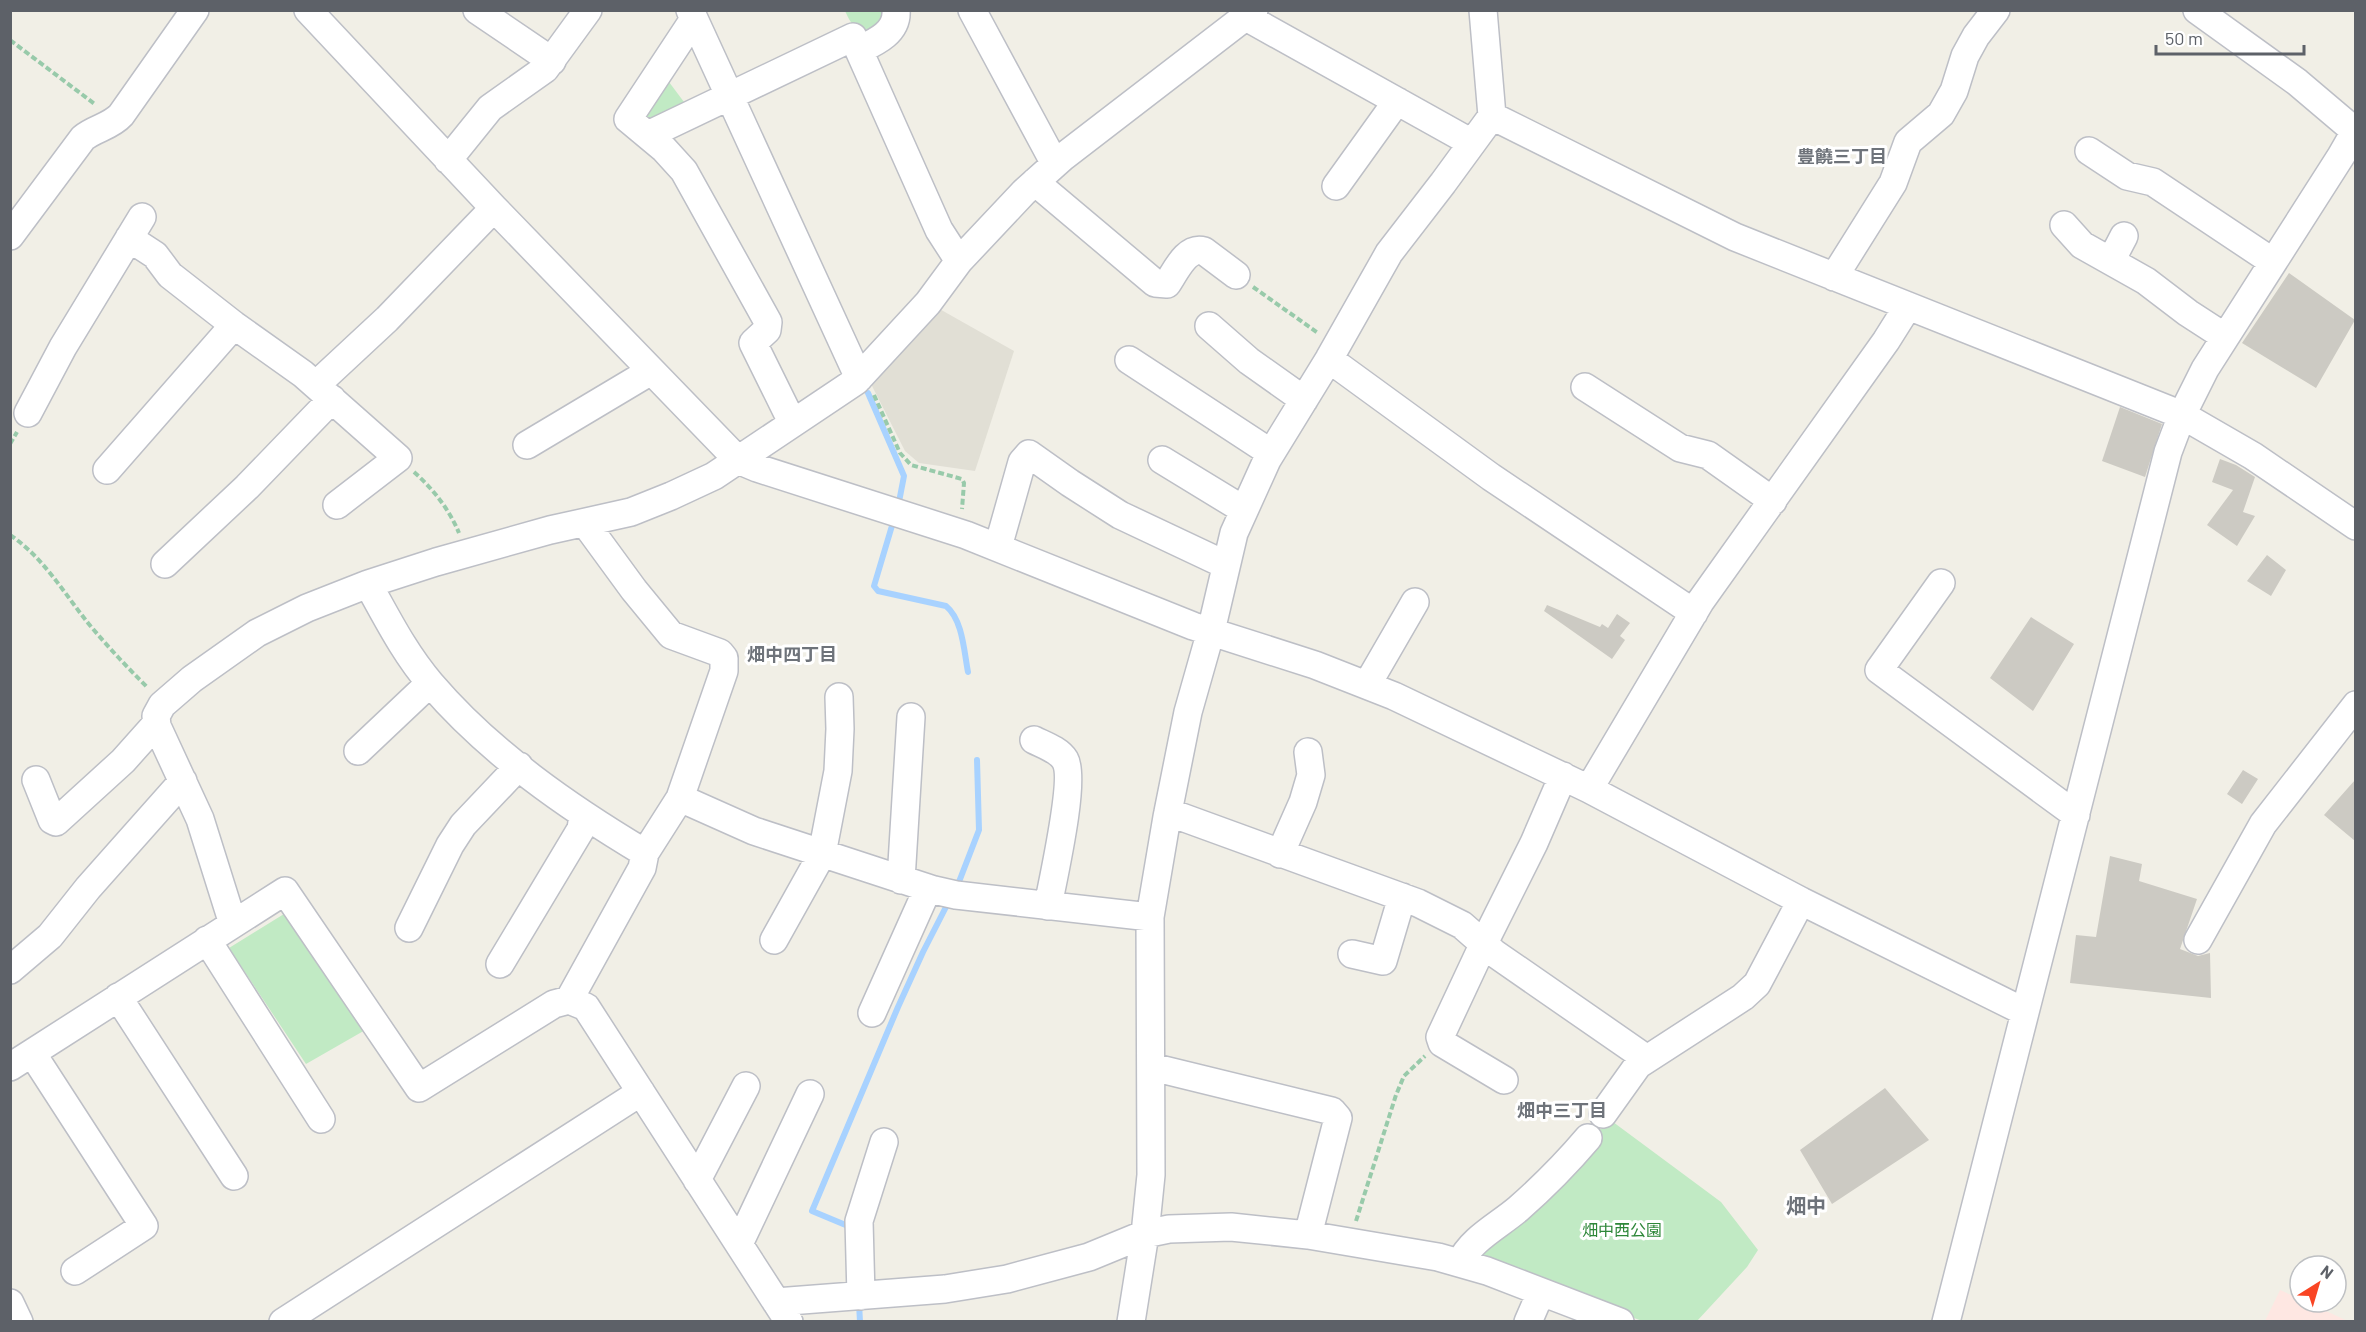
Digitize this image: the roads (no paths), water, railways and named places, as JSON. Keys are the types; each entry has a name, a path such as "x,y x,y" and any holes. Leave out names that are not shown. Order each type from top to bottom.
{"street":[{"path":"10,236 83,138 115,121 195,10"},
{"path":"308,10 448,160 738,460 959,533 1103,591 1367,685 1563,776 1801,901 2025,1012"},
{"path":"477,10 552,61"},
{"path":"448,160 490,108 531,81 552,61 588,10"},
{"path":"859,50 884,38 895,23 896,10"},
{"path":"1131,1322 1145,1234 1151,1175 1150,917 1188,712 1211,631 1234,533 1271,453 1389,253 1492,116 1483,10"},
{"path":"1834,277 1893,183 1908,142 1941,114 1954,91 1965,56 1976,36 1996,10"},
{"path":"1946,1322 2168,452 2182,415 2205,369 2355,131 2297,82 2197,10"},
{"path":"972,11 1055,164"},
{"path":"36,780 52,820 56,822 123,761 160,714 225,654 257,633 307,608 368,584 550,530 614,517 652,505 714,476 861,375 928,303 959,261 1055,164 1250,14 1396,101 1472,142"},
{"path":"692,15 861,375"},
{"path":"692,15 628,119 648,135 684,171 768,322 767,330 755,341 754,346 792,423"},
{"path":"648,135 854,37 939,230 959,261"},
{"path":"1336,186 1396,101"},
{"path":"1492,116 1735,237 2182,415 2253,456 2355,526"},
{"path":"2089,151 2127,176 2154,182 2273,262"},
{"path":"1035,183 1155,283 1167,284 1189,253 1199,250 1204,251 1236,275"},
{"path":"165,564 247,487 387,319 494,208"},
{"path":"2064,225 2082,245 2146,281 2188,313 2225,337"},
{"path":"28,412 63,346 135,228 170,275 324,392 398,458 337,505"},
{"path":"2111,261 2124,236"},
{"path":"1588,789 1694,613 1908,306"},
{"path":"107,470 234,325"},
{"path":"1209,326 1249,361 1304,400"},
{"path":"1332,352 1491,477 1694,613"},
{"path":"1129,360 1271,453"},
{"path":"527,445 651,370"},
{"path":"1585,387 1680,448 1708,455 1773,501"},
{"path":"998,547 1022,462 1029,454 1120,515 1226,565"},
{"path":"1162,460 1244,510"},
{"path":"577,1004 642,868 645,853 680,798 724,670 724,658 720,653 671,635 634,590 585,523"},
{"path":"1941,583 1879,670 2076,815"},
{"path":"368,584 402,644 430,683 473,726 519,766 582,815 645,853"},
{"path":"1367,685 1415,602"},
{"path":"358,751 430,683"},
{"path":"774,940 822,854 838,771 839,697"},
{"path":"2198,940 2264,824 2355,705"},
{"path":"160,714 183,781 200,819 232,924"},
{"path":"901,880 911,717"},
{"path":"1034,740 1060,754 1068,772 1048,906"},
{"path":"1280,854 1303,802 1311,775 1308,752"},
{"path":"409,928 450,845 463,825 519,766"},
{"path":"1504,1080 1442,1043 1440,1037 1534,843 1563,776"},
{"path":"10,970 50,936 96,879 183,781"},
{"path":"680,798 754,831 928,888 956,895 1150,917"},
{"path":"1168,812 1418,903 1462,925 1503,959 1647,1059"},
{"path":"500,964 581,829 582,815"},
{"path":"873,1013 928,888"},
{"path":"75,1271 144,1226 21,1060 285,891 419,1088 554,1004 577,1004"},
{"path":"1352,954 1383,961 1402,897"},
{"path":"1603,1114 1638,1065 1743,997 1757,984 1801,901"},
{"path":"207,940 321,1119"},
{"path":"118,997 234,1176"},
{"path":"577,1004 641,1092 783,1312 861,1296 945,1289 1008,1279 1089,1257 1145,1234 1168,1229 1231,1227 1308,1235 1405,1250 1460,1263 1620,1322"},
{"path":"1152,1067 1332,1112 1338,1118 1308,1235"},
{"path":"698,1180 746,1086"},
{"path":"283,1322 641,1092"},
{"path":"739,1244 810,1094"},
{"path":"1460,1263 1468,1248 1539,1190 1588,1138"},
{"path":"861,1296 859,1221 884,1142"},
{"path":"1528,1322 1541,1292"},
{"path":"10,1303 19,1322"}],"waterway":[{"path":"868,393 904,476 898,507"},
{"path":"894,519 874,586 878,591 946,606 956,619 964,646 968,672"},
{"path":"957,887 979,830 977,760"},
{"path":"851,1230 848,1226 812,1211 898,1007 949,901"},
{"path":"859,1303 860,1322"}],"district":[{"name":"豊饒三丁目","path":"1842,156"},
{"name":"畑中四丁目","path":"792,654"},
{"name":"畑中三丁目","path":"1562,1110"},
{"name":"畑中","path":"1806,1205"}],"park label":[{"name":"畑中西公園","path":"1622,1229"}]}
